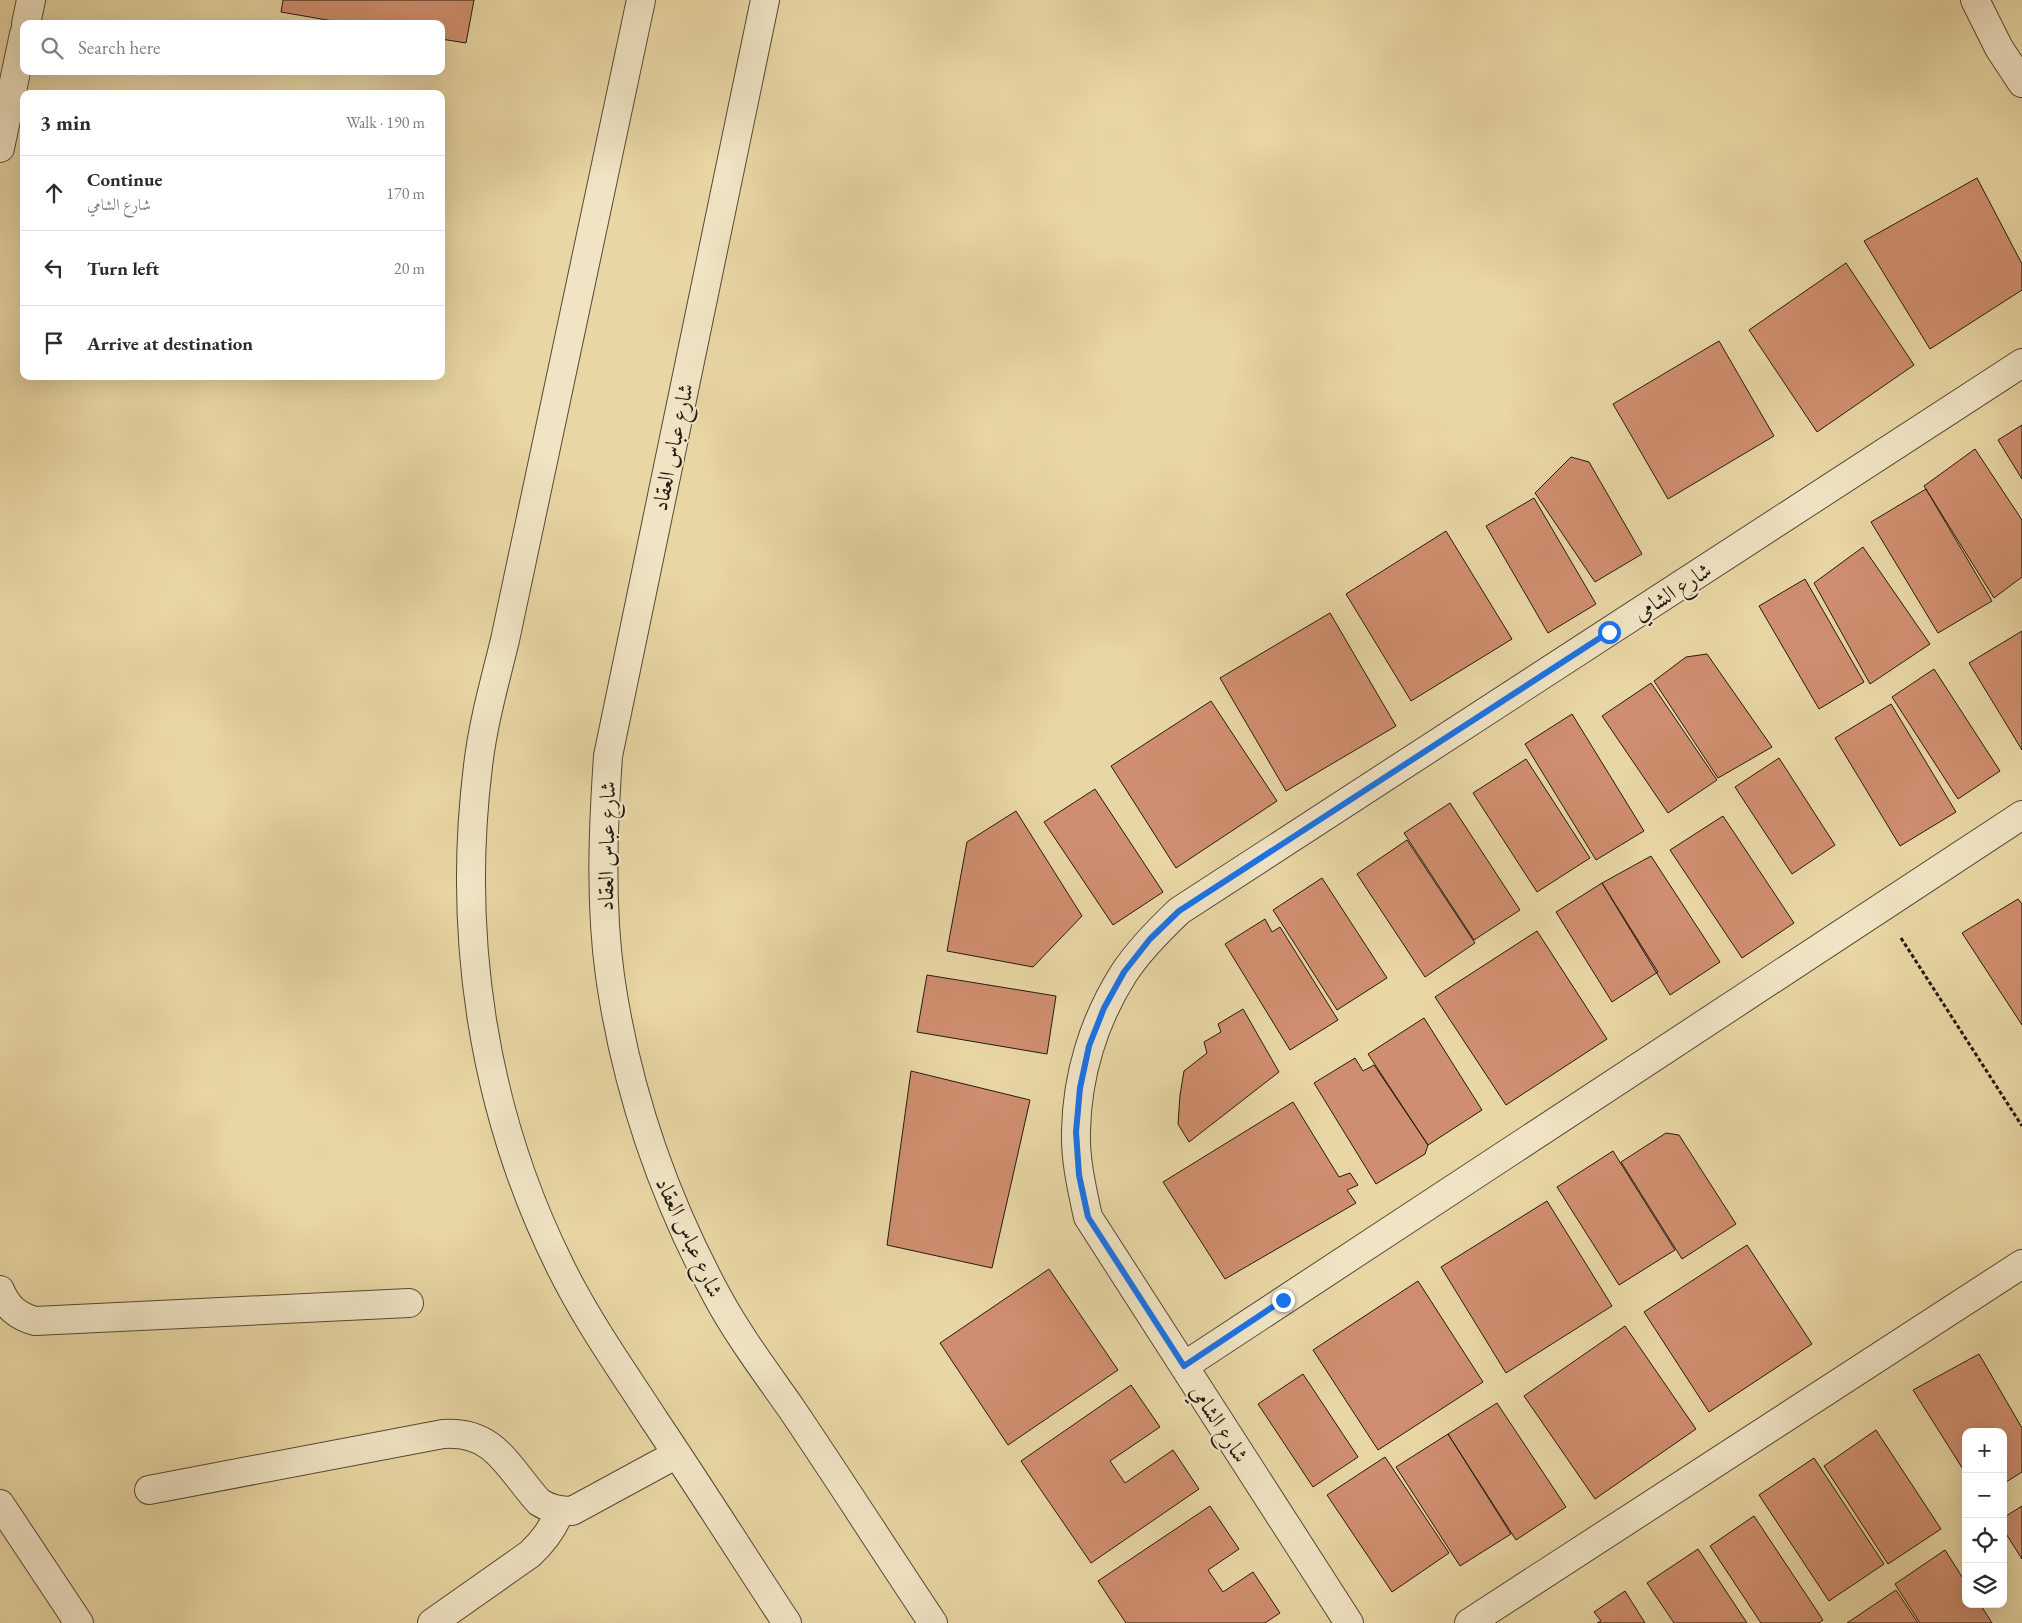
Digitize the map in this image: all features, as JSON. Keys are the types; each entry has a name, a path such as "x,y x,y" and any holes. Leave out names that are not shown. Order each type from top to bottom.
{"street":[{"path":"27,20 31,0"},
{"path":"641,0 508,630 490,701 478,763 472,826 470,889 473,952 480,1014 508,1135 533,1206 560,1266 592,1324 787,1623"},
{"name":"شارع عباس العقاد","path":"765,0 608,756 603,830 604,902 610,975 623,1047 641,1118 662,1180 688,1240 718,1298 752,1354 790,1407 933,1623"},
{"path":"1974,0 1999,48 2022,82"},
{"path":"0,148 20,53"},
{"name":"شارع الشامي","path":"1349,1623 1088,1217 1078,1167 1076,1132 1080,1088 1089,1046 1104,1008 1124,972 1150,939 1179,911 2022,363"},
{"path":"1184,1366 2022,815"},
{"path":"1470,1623 2022,1264"},
{"path":"5,1306 24,1318 47,1321 410,1302"},
{"path":"149,1490 443,1434 458,1433 472,1436 493,1447 539,1502 548,1508 572,1512 677,1454"},
{"path":"0,1504 80,1623"},
{"path":"432,1623 530,1554 542,1543 553,1528 560,1511"}],"path":[{"path":"1881,908 2022,1126"}],"building":[{"path":"283,0 474,0 466,43 445,40 445,20 327,20 281,12"},
{"path":"1977,178 2022,264 2022,290 1930,349 1864,241"},
{"path":"1846,263 1914,365 1817,432 1749,330"},
{"path":"1719,341 1774,436 1668,499 1613,404"},
{"path":"2022,425 2022,479 1998,440"},
{"path":"1975,449 2022,520 2022,577 1994,598 1924,486"},
{"path":"1571,457 1589,462 1642,554 1595,582 1535,493"},
{"path":"1926,489 1992,601 1938,633 1871,522"},
{"path":"1534,498 1596,604 1548,633 1486,526"},
{"path":"1446,531 1512,639 1411,701 1346,594"},
{"path":"1863,547 1930,644 1870,684 1814,583"},
{"path":"1805,579 1864,682 1819,709 1759,606"},
{"path":"1330,613 1396,726 1286,791 1220,678"},
{"path":"2022,631 2022,750 1969,663"},
{"path":"1707,654 1772,747 1718,778 1654,681 1686,657"},
{"path":"1934,669 2000,771 1958,799 1892,697"},
{"path":"1651,683 1717,780 1668,813 1602,716"},
{"path":"1211,701 1277,801 1176,868 1111,766"},
{"path":"1891,704 1956,812 1900,846 1835,738"},
{"path":"1572,714 1644,831 1596,860 1525,744"},
{"path":"1779,758 1835,845 1792,874 1735,787"},
{"path":"1526,759 1590,858 1537,892 1473,793"},
{"path":"1095,789 1163,892 1113,925 1044,822"},
{"path":"1450,803 1520,910 1474,940 1404,833"},
{"path":"1016,811 1082,916 1033,967 947,951 967,842"},
{"path":"1723,816 1794,923 1742,958 1670,850"},
{"path":"1407,840 1475,943 1425,977 1357,874"},
{"path":"1651,856 1720,962 1670,995 1602,883"},
{"path":"1322,878 1387,978 1337,1010 1273,910"},
{"path":"1602,883 1658,972 1612,1002 1556,912"},
{"path":"2018,899 2022,904 2022,1025 1962,933"},
{"path":"1265,919 1272,932 1280,927 1338,1020 1290,1050 1225,944"},
{"path":"1537,931 1607,1039 1506,1105 1435,997"},
{"path":"927,975 1056,996 1047,1054 917,1032"},
{"path":"1243,1009 1279,1072 1189,1142 1178,1124 1184,1071 1207,1053 1204,1042 1221,1032 1218,1024"},
{"path":"1424,1018 1482,1110 1428,1145 1368,1054"},
{"path":"1355,1058 1363,1071 1374,1065 1428,1145 1425,1154 1376,1184 1314,1083"},
{"path":"911,1071 1030,1100 992,1268 887,1245"},
{"path":"1293,1102 1339,1177 1350,1173 1358,1185 1347,1190 1356,1203 1225,1279 1163,1182"},
{"path":"1666,1133 1679,1135 1736,1224 1682,1259 1621,1162"},
{"path":"1613,1151 1675,1250 1619,1285 1557,1187"},
{"path":"1547,1201 1612,1306 1506,1373 1441,1267"},
{"path":"1747,1245 1812,1344 1709,1412 1644,1312"},
{"path":"1049,1269 1118,1370 1008,1445 940,1343"},
{"path":"1418,1281 1483,1382 1378,1450 1313,1350"},
{"path":"1625,1326 1696,1429 1595,1499 1524,1396"},
{"path":"1979,1354 2022,1428 2022,1472 2007,1481 2007,1428 1962,1428 1962,1468 1913,1390"},
{"path":"1303,1374 1358,1457 1313,1487 1258,1404"},
{"path":"1131,1385 1160,1427 1110,1461 1125,1483 1173,1450 1199,1489 1091,1563 1021,1461"},
{"path":"1497,1403 1566,1507 1516,1540 1448,1434"},
{"path":"1876,1430 1941,1529 1888,1564 1824,1466"},
{"path":"1448,1434 1511,1534 1460,1566 1396,1467"},
{"path":"1385,1457 1449,1553 1392,1592 1327,1495"},
{"path":"1814,1458 1884,1564 1829,1601 1759,1495"},
{"path":"1210,1506 1239,1549 1208,1570 1223,1592 1253,1572 1280,1613 1265,1623 1126,1623 1098,1581"},
{"path":"2022,1506 2022,1559 2007,1535 2007,1515"},
{"path":"1754,1516 1823,1620 1819,1623 1761,1623 1710,1546"},
{"path":"1698,1549 1747,1623 1674,1623 1647,1583"},
{"path":"1945,1550 1962,1577 1962,1608 1983,1608 1992,1623 1920,1623 1895,1584"},
{"path":"1896,1590 1918,1623 1847,1623"},
{"path":"1625,1591 1645,1623 1597,1623 1601,1621 1594,1612"}],"route":[{"path":"1283,1300 1184,1366 1088,1217 1079,1175 1076,1132 1080,1088 1089,1046 1104,1008 1124,972 1150,939 1179,911 1609,632"}]}
